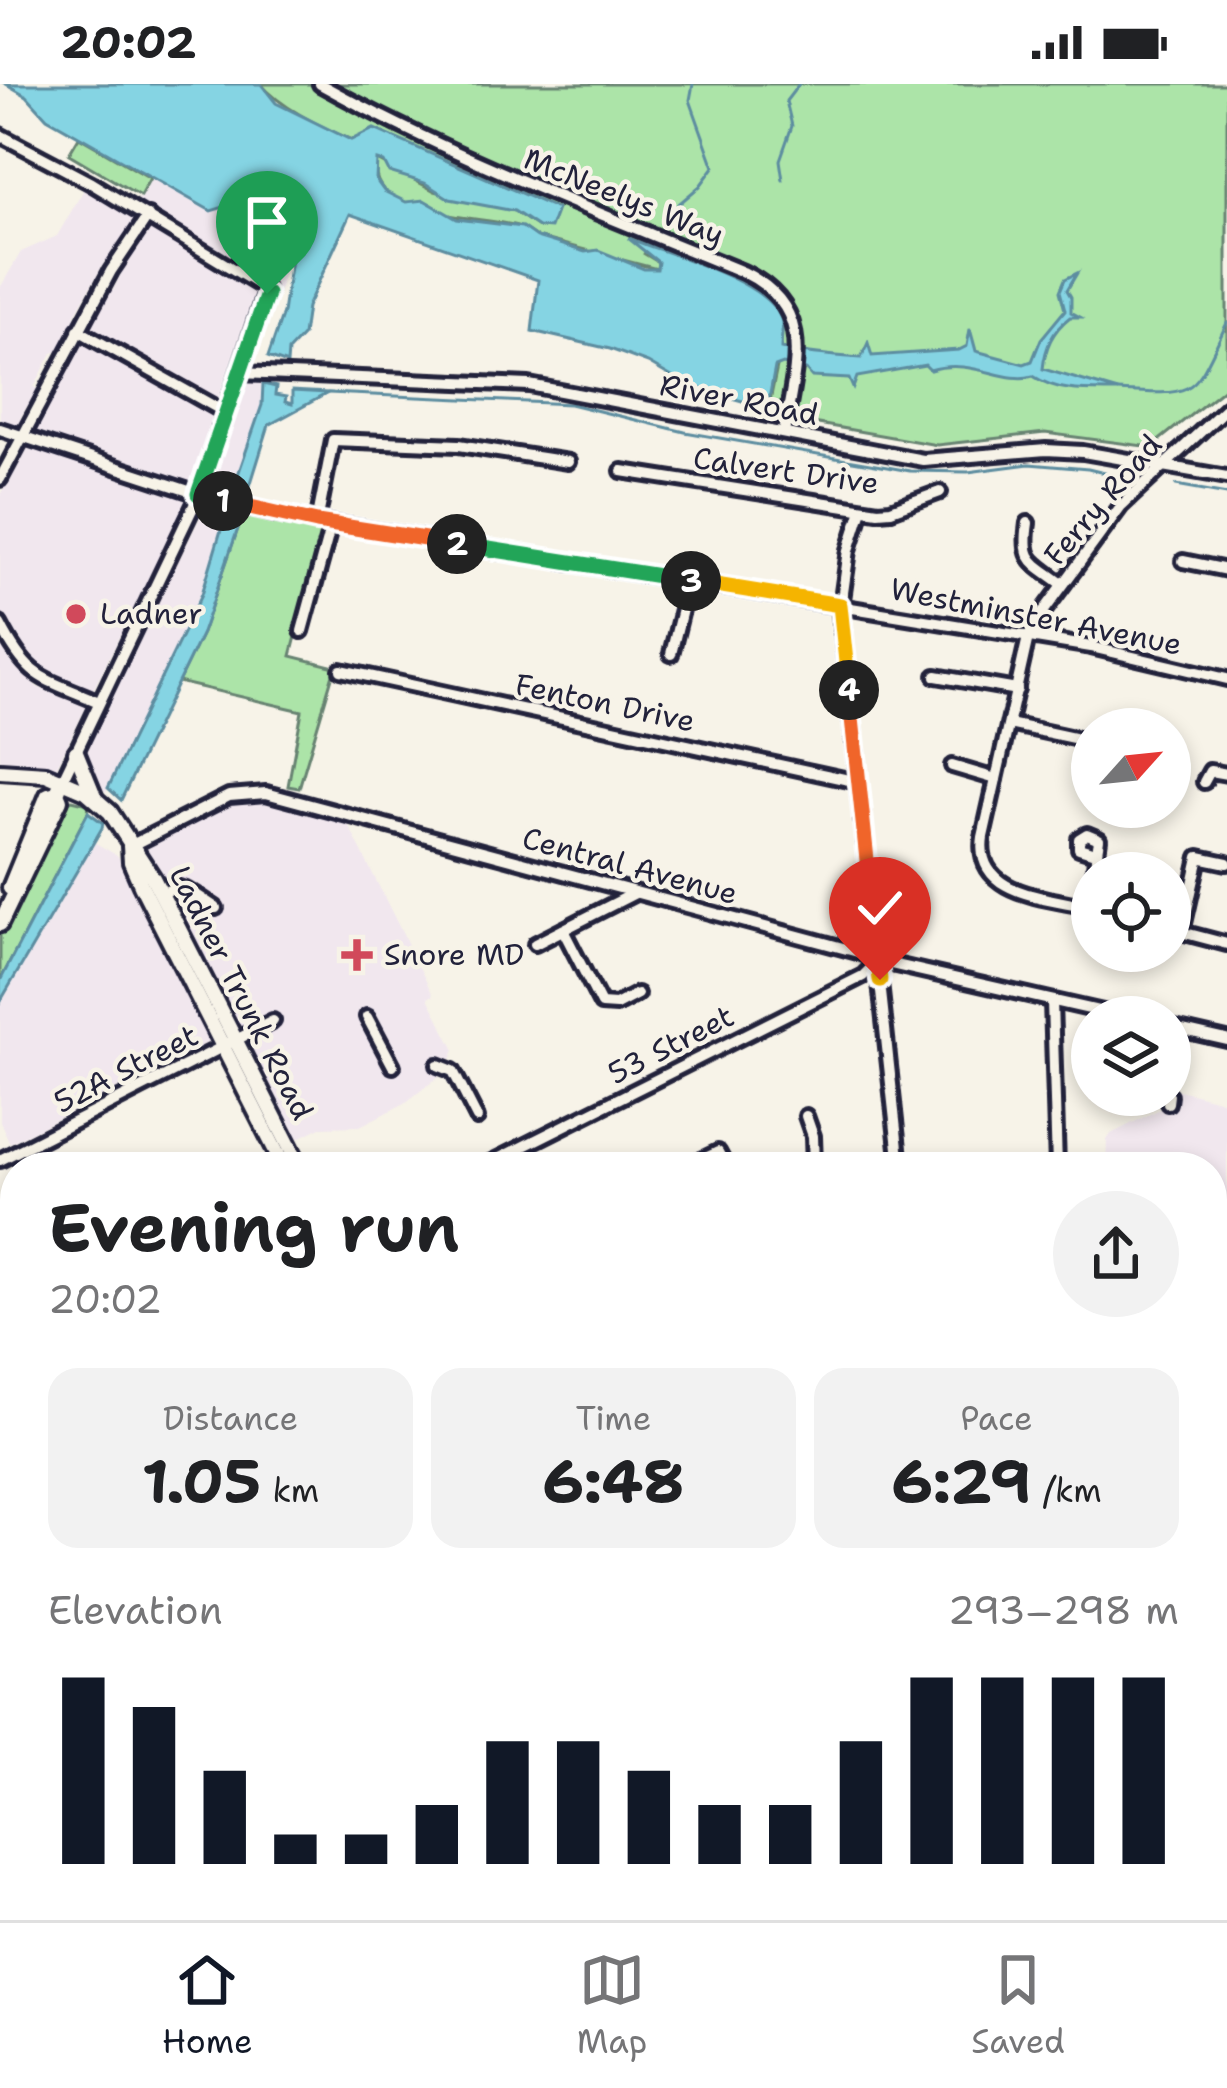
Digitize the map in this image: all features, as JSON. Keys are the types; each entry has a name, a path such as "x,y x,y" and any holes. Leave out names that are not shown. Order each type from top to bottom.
{"main road":[{"path":"76,752 94,796"},
{"name":"Ladner Trunk Road","path":"0,771 42,773 59,787 94,796 122,831 141,885 290,1152"},
{"path":"0,913 48,795 59,787"},
{"path":"0,924 60,800 59,787"},
{"name":"Ladner Trunk Road","path":"229,1044 277,1152"}],"street":[{"name":"McNeelys Way","path":"320,84 402,130 755,278 784,301 796,332 784,433"},
{"path":"0,135 265,286 266,297 198,494 59,787"},
{"path":"0,479 78,330 148,216"},
{"path":"78,330 226,413"},
{"name":"River Road","path":"240,373 530,385 938,461 1046,450 1163,463 1227,477"},
{"name":"Ferry Road","path":"1071,903 1013,890 990,874 982,856 1028,637 1061,583 1121,506 1227,406"},
{"name":"Westminster Avenue","path":"0,429 249,508 1107,650 1227,679"},
{"path":"1194,434 1185,455 1199,471"},
{"path":"302,631 324,523 333,440 459,446 568,462"},
{"name":"Calvert Drive","path":"622,471 862,509 891,510 940,492"},
{"path":"862,509 840,605 898,1152"},
{"path":"1028,523 1024,550 1061,583"},
{"path":"1183,561 1227,570"},
{"path":"671,654 688,581"},
{"path":"0,624 16,656 34,674 99,702"},
{"name":"Fenton Drive","path":"341,670 859,782"},
{"path":"936,676 1017,690"},
{"path":"1009,724 1071,737"},
{"path":"952,766 996,779"},
{"path":"1204,782 1210,771 1227,774"},
{"name":"Central Avenue","path":"130,846 229,796 266,794 878,961 1071,1004"},
{"path":"1191,882 1199,857 1227,863"},
{"path":"167,891 176,887 192,892 216,908"},
{"path":"535,944 635,892"},
{"path":"563,930 601,1004 616,1005 637,994"},
{"path":"1191,934 1227,944"},
{"name":"53 Street","path":"512,1152 863,976 878,961"},
{"path":"1052,1000 1057,1152"},
{"path":"367,1017 393,1066"},
{"name":"52A Street","path":"16,1152 273,1021"},
{"path":"1191,1032 1227,1040"},
{"path":"438,1064 453,1071 477,1118"},
{"path":"806,1116 814,1152"}],"shaded area":[{"path":"150,178 211,211 237,203 296,226 277,298 262,278 136,203"},
{"path":"80,184 132,214 136,227 128,230 122,242 126,243 114,259 105,261 74,316 79,319 60,351 52,353 34,387 39,390 34,404 27,406 20,419 26,421 21,428 13,428 0,422 0,288 21,252 57,236 83,191"},
{"path":"151,228 258,290 219,400 88,328 108,297 105,292 113,290 120,266"},
{"path":"84,340 215,413 194,483 35,434 46,400 51,399 78,351 74,350 78,342"},
{"path":"263,381 262,405 231,495 223,496 208,485 242,385"},
{"path":"29,444 188,499 93,690 32,663 0,613 0,495 23,446"},
{"path":"207,503 227,510 202,594 106,792 89,779 83,754"},
{"path":"0,633 12,662 37,687 86,707 56,768 22,761 0,763"},
{"path":"256,799 346,820 433,995 428,998 455,1050 446,1071 405,1103 360,1126 321,1127 293,1141 142,848 228,805"},
{"path":"92,841 118,856 211,1041 10,1143 0,1122 0,1003"},
{"path":"1191,1093 1227,1102 1227,1152 1107,1152 1111,1134 1146,1116 1191,1116"}],"green space":[{"path":"261,84 1227,84 1227,386 1151,447 1045,433 937,445 767,415 782,320 643,253 658,262 657,269 536,237 520,227 407,204 388,194 377,180 377,160 435,191 514,211 538,227 557,209 355,141 284,104"},
{"path":"79,137 150,178 140,196 69,154"},
{"path":"243,514 323,531 291,656 335,667 299,788 288,786 302,711 178,682 202,633"},
{"path":"72,800 89,804 88,812 0,981 0,934 38,867 64,805"}],"water":[{"path":"6,84 261,84 276,103 351,140 374,129 557,209 550,228 538,227 514,211 450,199 425,183 389,172 377,160 376,180 384,191 406,202 424,200 457,219 522,227 536,237 585,252 598,250 644,269 657,269 658,262 628,238 689,260 757,292 781,319 781,348 800,352 861,358 868,343 872,356 959,350 967,346 970,329 976,351 1024,364 1032,361 1041,339 1065,310 1060,291 1065,279 1077,273 1067,290 1071,312 1080,317 1070,317 1054,334 1043,369 1118,391 1074,390 1033,376 1011,377 960,367 930,370 925,365 857,377 853,388 849,379 812,377 806,370 783,364 775,367 769,399 742,401 684,384 610,349 532,331 538,280 350,214 307,307 303,335 288,351 287,364 268,357 283,313 296,226 237,203 211,211 47,118 27,96"},
{"path":"263,384 276,387 275,395 292,404 292,391 328,393 269,425 246,499 231,495 262,405"},
{"path":"227,510 243,514 202,633 121,800 108,788 202,594"},
{"path":"88,812 103,823 102,828 0,1002 0,981"}],"waterway":[{"path":"674,208 714,167 690,100 693,84"},
{"path":"783,180 780,160 792,126 786,101 799,84"},
{"path":"1118,391 1165,393 1190,386 1207,365 1227,323"},
{"path":"328,393 570,404 685,432 910,471 968,472 1029,464 1121,477"},
{"path":"1176,485 1227,494"}],"place":[{"name":"Ladner","path":"76,614"},
{"name":"Snore MD","path":"357,955"}],"route":[{"path":"267,294 198,494 331,524 840,605 880,980"}]}
